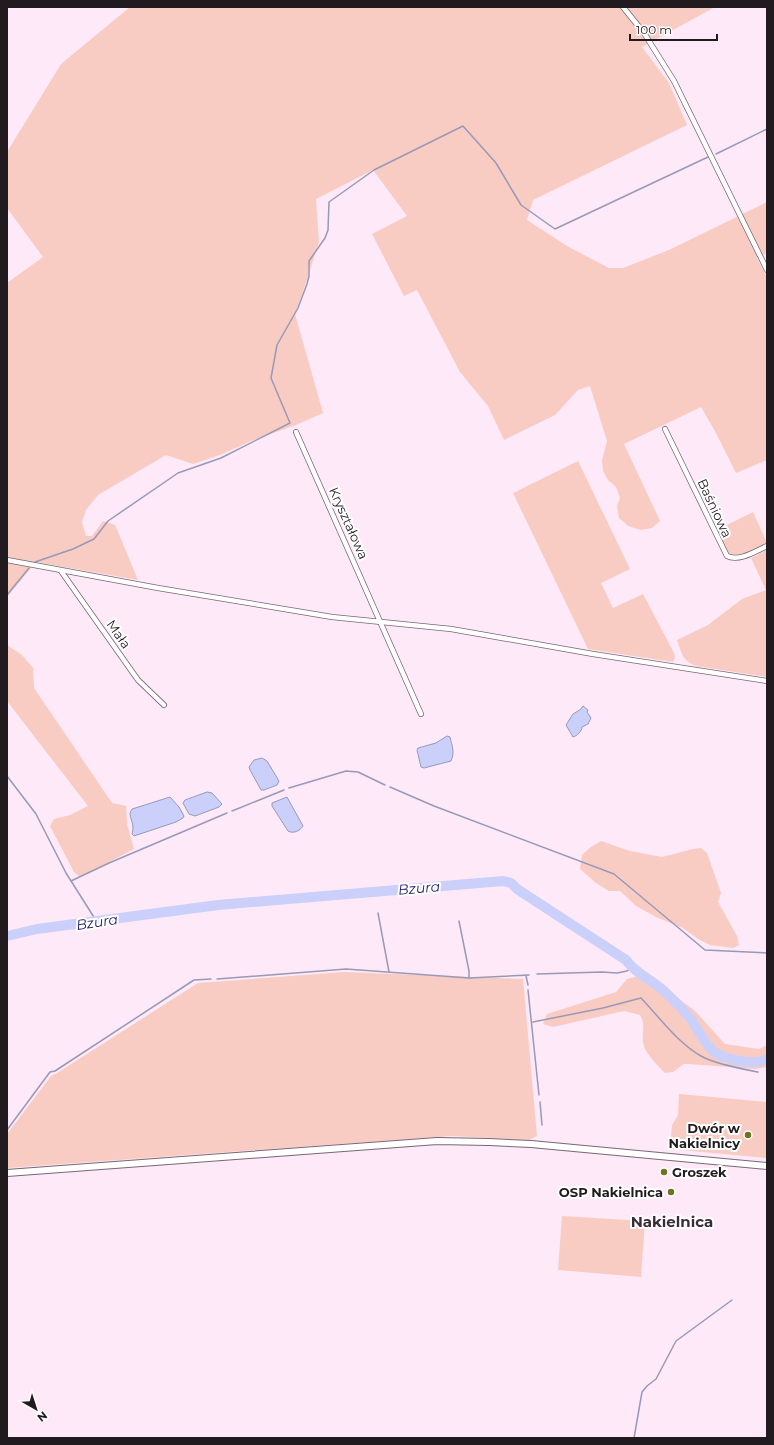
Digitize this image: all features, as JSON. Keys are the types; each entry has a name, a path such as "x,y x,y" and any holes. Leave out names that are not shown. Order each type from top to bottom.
{"street":[{"path":"623,7 644,33 674,81 765,259 767,270"},
{"name":"Baśniowa","path":"666,429 727,556 736,558 767,546"},
{"name":"Kryształowa","path":"296,432 421,714"},
{"path":"7,560 61,571 332,617 451,629 767,682"},
{"name":"Mała","path":"61,571 138,680 164,705"},
{"path":"7,1173 437,1141 531,1144 767,1166"}],"shaded area":[{"path":"130,7 715,7 642,47 669,83 687,125 533,200 527,220 567,246 609,268 623,268 669,250 767,202 767,253 757,258 767,277 767,460 736,473 701,407 624,444 660,521 652,528 640,530 628,526 619,518 617,506 620,498 616,487 608,480 603,471 602,460 607,441 590,386 578,390 555,415 504,440 488,406 460,372 417,290 404,296 372,234 407,216 373,170 316,199 319,242 295,314 323,413 296,425 251,441 220,455 193,464 166,455 98,495 86,510 82,522 86,536 92,536 103,521 115,525 138,580 36,562 7,597 7,283 43,257 7,208 7,152 61,64"},
{"path":"578,461 630,569 601,583 613,608 643,594 674,653 675,657 673,662 588,649 513,493"},
{"path":"753,512 767,543 745,553 733,554 728,552 723,546 717,530"},
{"path":"767,550 767,677 691,664 683,656 677,640 708,625 742,599 766,590 751,558"},
{"path":"7,645 22,655 33,668 34,688 112,803 126,806 127,824 134,849 80,877 74,872 50,826 54,819 70,815 88,806 7,701"},
{"path":"601,841 630,851 662,857 701,848 707,853 721,893 718,902 737,936 739,945 733,948 710,945 698,939 683,928 656,917 636,906 620,891 609,891 596,883 580,869 582,855"},
{"path":"344,972 523,979 537,1136 529,1140 452,1136 7,1168 7,1134 51,1076 198,983"},
{"path":"647,974 695,1011 725,1044 759,1049 767,1045 767,1067 756,1069 684,1064 673,1072 665,1073 645,1049 643,1042 643,1023 640,1015 624,1011 553,1027 543,1024 547,1014 616,992 627,979"},
{"path":"679,1094 767,1102 767,1158 670,1149 672,1125 678,1115"},
{"path":"562,1216 645,1221 641,1277 558,1270"}],"water":[{"path":"583,706 588,710 587,712 591,718 588,724 582,727 579,733 573,737 566,725 573,714"},
{"path":"447,736 450,737 453,749 451,761 424,768 421,767 417,750 418,748 436,743"},
{"path":"262,758 267,761 279,781 277,785 264,790 261,790 249,767 254,760"},
{"path":"207,792 212,793 222,804 219,807 195,816 189,814 183,803 185,800"},
{"path":"170,797 179,807 184,816 183,818 176,822 134,836 132,834 133,826 130,814 132,809"},
{"path":"287,797 303,826 296,832 288,831 272,806 272,803"}],"waterway":[{"path":"35,562 73,549 94,539 108,521 178,473 221,458 290,423 271,378 277,345 298,308 309,276 309,261 325,238 328,230 329,202 374,170 463,126 496,163 521,205 555,229 708,157"},
{"path":"716,154 767,129"},
{"path":"7,595 29,568"},
{"path":"289,788 346,771 358,772 385,785"},
{"path":"7,776 36,814 66,873 97,922"},
{"path":"390,787 434,806 614,874 705,950 767,953"},
{"path":"232,811 284,790"},
{"path":"71,881 109,863 227,813"},
{"name":"Bzura","path":"7,936 37,929 218,905 503,881 511,883 517,889 626,960 634,969 664,991 680,1007 714,1052 733,1060 740,1061 755,1062 767,1059"},
{"path":"378,913 389,972"},
{"path":"459,921 469,971 469,978"},
{"path":"537,974 617,973 627,971 631,968"},
{"path":"217,979 346,969 469,978 529,975"},
{"path":"526,976 528,985"},
{"path":"7,1130 50,1072 55,1071 194,980 211,979"},
{"path":"528,990 539,1095"},
{"path":"533,1022 603,1008 641,998 669,1029 693,1051 707,1059 721,1064 758,1072"},
{"path":"540,1102 542,1125"},
{"path":"634,1438 642,1392 656,1379 676,1341 732,1300"}],"place":[{"name":"Dwór w Nakielnicy","path":"748,1135"},
{"name":"Groszek","path":"664,1172"},
{"name":"OSP Nakielnica","path":"671,1192"}],"district":[{"name":"Nakielnica","path":"672,1221"}]}
